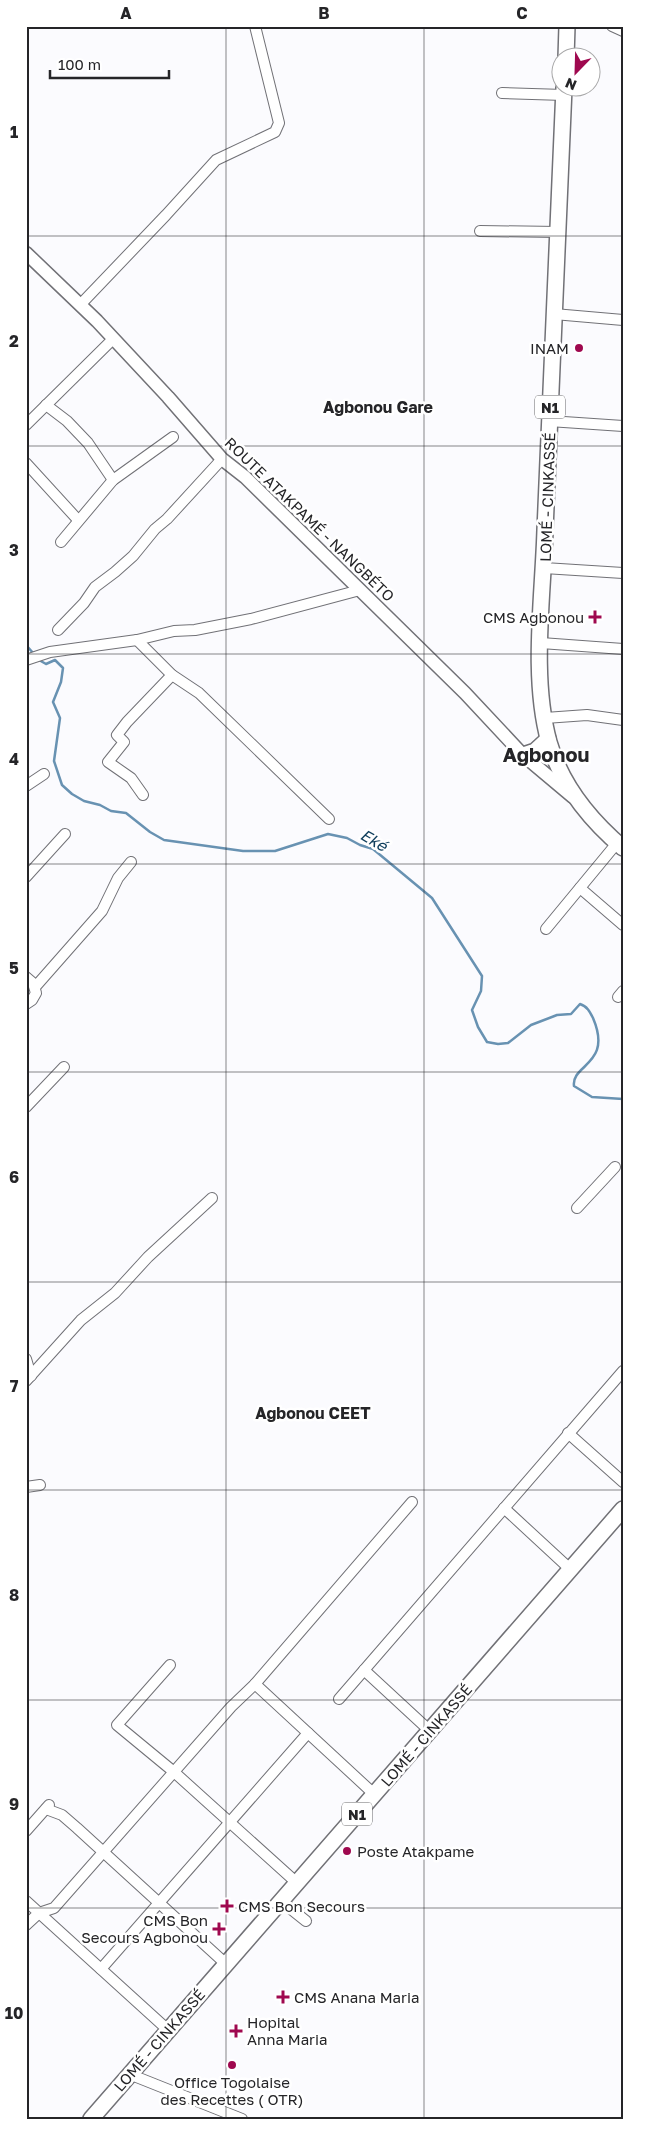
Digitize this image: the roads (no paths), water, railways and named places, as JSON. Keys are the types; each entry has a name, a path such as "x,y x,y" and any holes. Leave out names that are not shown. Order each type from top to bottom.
{"highway":[{"path":"566,48 567,26"},
{"name":"LOMÉ - CINKASSÉ","path":"564,98 540,643 540,688 546,728 560,769 579,802 621,842"},
{"path":"523,755 535,751 546,728"},
{"name":"LOMÉ - CINKASSÉ","path":"546,728 552,735 567,770 580,793 621,842"},
{"name":"LOMÉ - CINKASSÉ","path":"91,2119 623,1510"}],"main road":[{"name":"ROUTE ATAKPAMÉ - NANGBÉTO","path":"26,253 113,339 168,397 222,459 245,477 360,590 458,687 523,755 579,802"}],"street":[{"path":"80,305 216,160 275,132 278,128 255,26"},
{"path":"612,26 623,31"},
{"path":"502,92 552,91"},
{"path":"480,231 558,232"},
{"path":"554,314 623,320"},
{"path":"26,425 113,339"},
{"path":"46,405 67,420 88,442 113,480"},
{"path":"549,420 623,426"},
{"path":"60,542 113,480 173,437"},
{"path":"58,630 84,603 95,587 133,556 155,529 167,519 222,459"},
{"path":"26,463 78,520"},
{"path":"544,568 623,573"},
{"path":"26,660 50,652 137,640 174,631 195,630 252,619 360,590"},
{"path":"137,640 172,675 199,693 329,819"},
{"path":"540,643 623,649"},
{"path":"143,795 131,778 108,762 124,742 117,735 172,675"},
{"path":"546,728 586,715 623,720"},
{"path":"26,786 44,774"},
{"path":"26,877 65,834"},
{"path":"546,929 621,842"},
{"path":"36,986 102,911 118,878 131,862"},
{"path":"580,888 623,925"},
{"path":"26,977 32,983 36,993 32,1000 26,1004"},
{"path":"26,1107 64,1066"},
{"path":"577,1208 615,1167"},
{"path":"28,1378 81,1320 115,1293 148,1258 212,1198"},
{"path":"26,1359 28,1378"},
{"path":"339,1699 623,1371"},
{"path":"568,1433 623,1482"},
{"path":"26,1487 40,1485"},
{"path":"26,1925 39,1913 54,1908 231,1707 255,1684 412,1502"},
{"path":"504,1508 570,1570"},
{"path":"170,1665 117,1725 174,1772 297,1883"},
{"path":"364,1670 430,1731"},
{"path":"255,1684 374,1794"},
{"path":"101,1968 308,1733"},
{"path":"26,1831 48,1807 62,1815 226,1964"},
{"path":"281,1901 306,1921"},
{"path":"26,1902 168,2030"},
{"path":"129,2074 242,2119"}],"waterway":[{"name":"Eké","path":"26,645 34,654"},
{"name":"Eké","path":"39,660 46,664 55,660 63,668 61,682 53,702 60,718 54,761 62,785 72,794 84,801 100,805 111,811 126,813 150,832 164,840 243,851 275,851 328,834 347,838 373,849 432,898 482,976 481,991 472,1010 478,1027 487,1042 508,1043 531,1025 557,1015 571,1014 580,1004 588,1009 593,1018 598,1034 598,1045 595,1054 575,1079 574,1086 592,1097 623,1099"}],"place":[{"name":"INAM","path":"579,348"},
{"name":"CMS Agbonou","path":"595,617"},
{"name":"Poste Atakpame","path":"347,1851"},
{"name":"CMS Bon Secours","path":"227,1906"},
{"name":"CMS Bon Secours Agbonou","path":"219,1929"},
{"name":"CMS Anana Maria","path":"283,1997"},
{"name":"Hopital Anna Maria","path":"236,2031"},
{"name":"Office Togolaise des Recettes ( OTR)","path":"232,2065"}],"district":[{"name":"Agbonou Gare","path":"378,407"},
{"name":"Agbonou","path":"546,754"},
{"name":"Agbonou CEET","path":"313,1413"}]}
